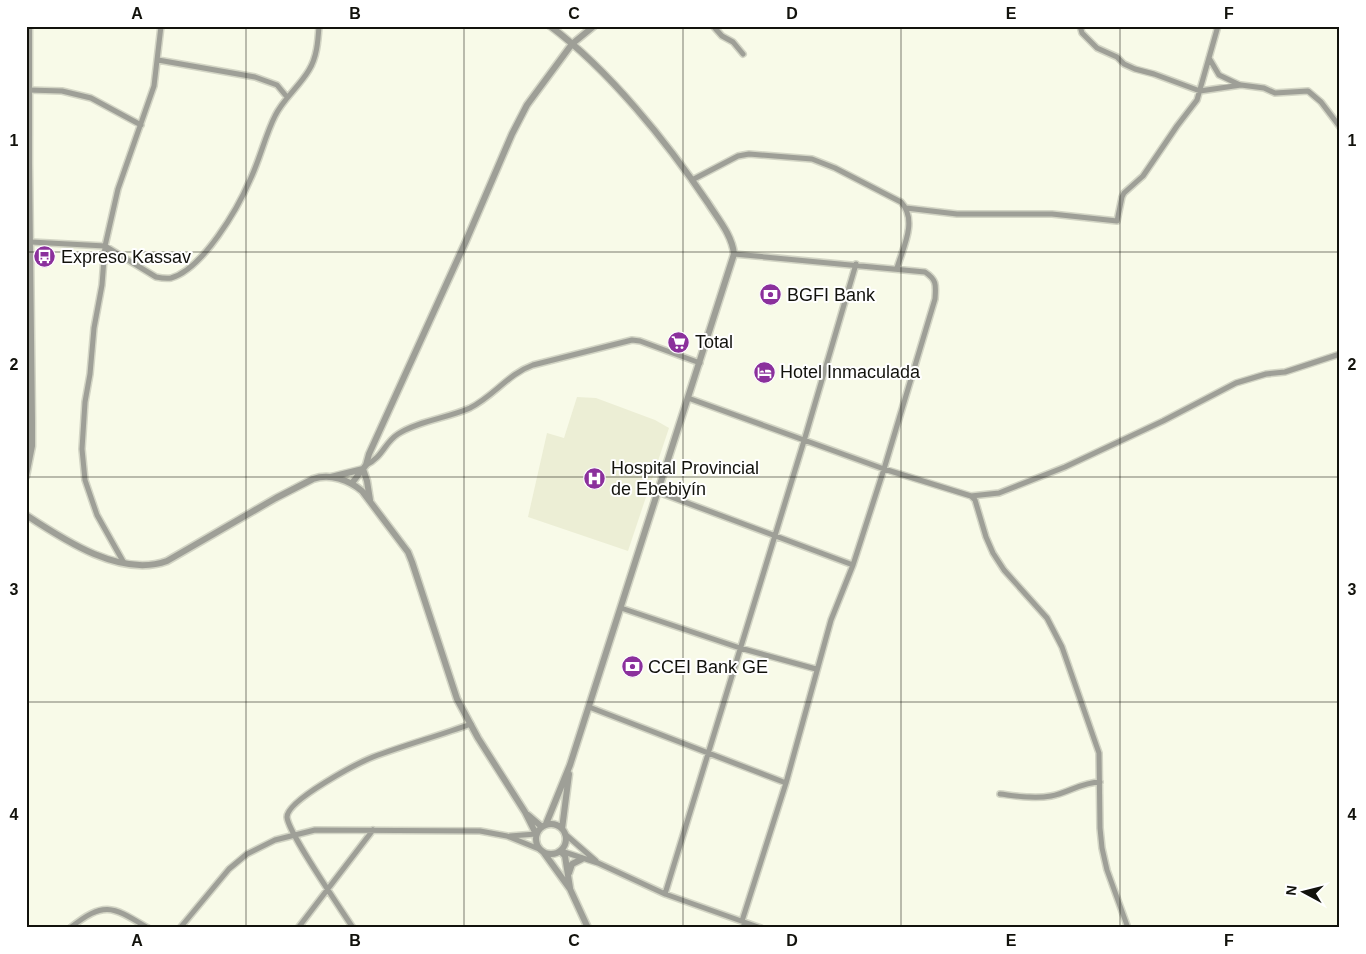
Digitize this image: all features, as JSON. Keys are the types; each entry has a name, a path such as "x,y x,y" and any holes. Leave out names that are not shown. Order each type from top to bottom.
{"street":[{"path":"26,476 32,446 29,422 28,262 30,242 27,164 29,26"},
{"path":"124,563 97,515 85,480 83,463 85,402 90,374 94,328 102,285 105,246 118,189 154,86 162,26"},
{"path":"30,242 105,246 156,277 170,278 191,266 225,226 238,206 276,113 309,70 315,56 319,26"},
{"path":"180,928 229,869 241,859 275,840 315,830 329,829 480,831 508,836 536,834 544,825 570,765 734,254 727,232 692,180 618,89 572,44 550,26"},
{"path":"352,484 364,467 473,226 512,134 527,105 572,44 594,26"},
{"path":"713,26 722,36 733,42 743,54"},
{"path":"1080,26 1082,33 1097,48 1117,57 1124,64 1200,91 1240,85 1264,88 1276,93 1308,91 1321,102 1340,127"},
{"path":"906,208 957,214 1052,214 1117,221 1124,193 1143,176 1176,126 1192,108 1200,91 1218,26"},
{"path":"1209,58 1219,75 1240,85"},
{"path":"158,60 255,77 277,85 287,97"},
{"path":"28,90 62,91 91,98 141,125"},
{"path":"692,180 738,156 749,154 812,159 835,168 896,199 906,208 909,226 897,268"},
{"path":"734,254 925,272 933,277 936,286 935,299 884,469 816,670 786,782 742,921"},
{"path":"665,894 804,441 856,264"},
{"path":"26,515 90,552 124,563 143,566 159,564 276,498 318,477 330,477 364,467 375,461 388,443 400,432 470,408 482,401 520,370 533,365 632,340 640,341 700,364"},
{"path":"688,398 884,469 971,496 999,493 1065,468 1163,421 1236,383 1266,374 1285,372 1340,354"},
{"path":"364,467 370,501"},
{"path":"330,477 352,484 362,491 401,543 412,562 457,699 525,812 536,834 536,842 541,851 570,889 588,928"},
{"path":"658,492 852,565"},
{"path":"971,496 975,500 993,553 1004,570 1047,618 1055,633 1099,753 1102,848 1107,870 1128,928"},
{"path":"621,608 740,648 816,670"},
{"path":"589,707 786,782"},
{"path":"353,928 294,835 287,817 289,811 296,803 322,784 372,758 471,724"},
{"path":"508,836 541,851 552,854 560,851 565,843 564,832 570,765"},
{"path":"1000,794 1032,797 1053,796 1088,783 1100,782"},
{"path":"525,812 544,825 555,824 598,863"},
{"path":"298,928 373,830"},
{"path":"560,851 598,863 665,894 761,928"},
{"path":"560,851 565,856 570,889"},
{"path":"568,876 572,864 582,859"},
{"path":"70,928 99,910 107,908 116,910 148,928"},
{"path":"742,921 747,928"}],"shaded area":[{"name":"Hospital Provincial de Ebebiyín","path":"577,397 596,398 655,420 669,428 628,551 528,517 547,433 564,438"}],"place":[{"name":"Expreso Kassav","path":"45,257"},
{"name":"BGFI Bank","path":"771,295"},
{"name":"Total","path":"679,342"},
{"name":"Hotel Inmaculada","path":"764,372"},
{"name":"Hospital Provincial de Ebebiyín","path":"595,478"},
{"name":"CCEI Bank GE","path":"632,667"}]}
